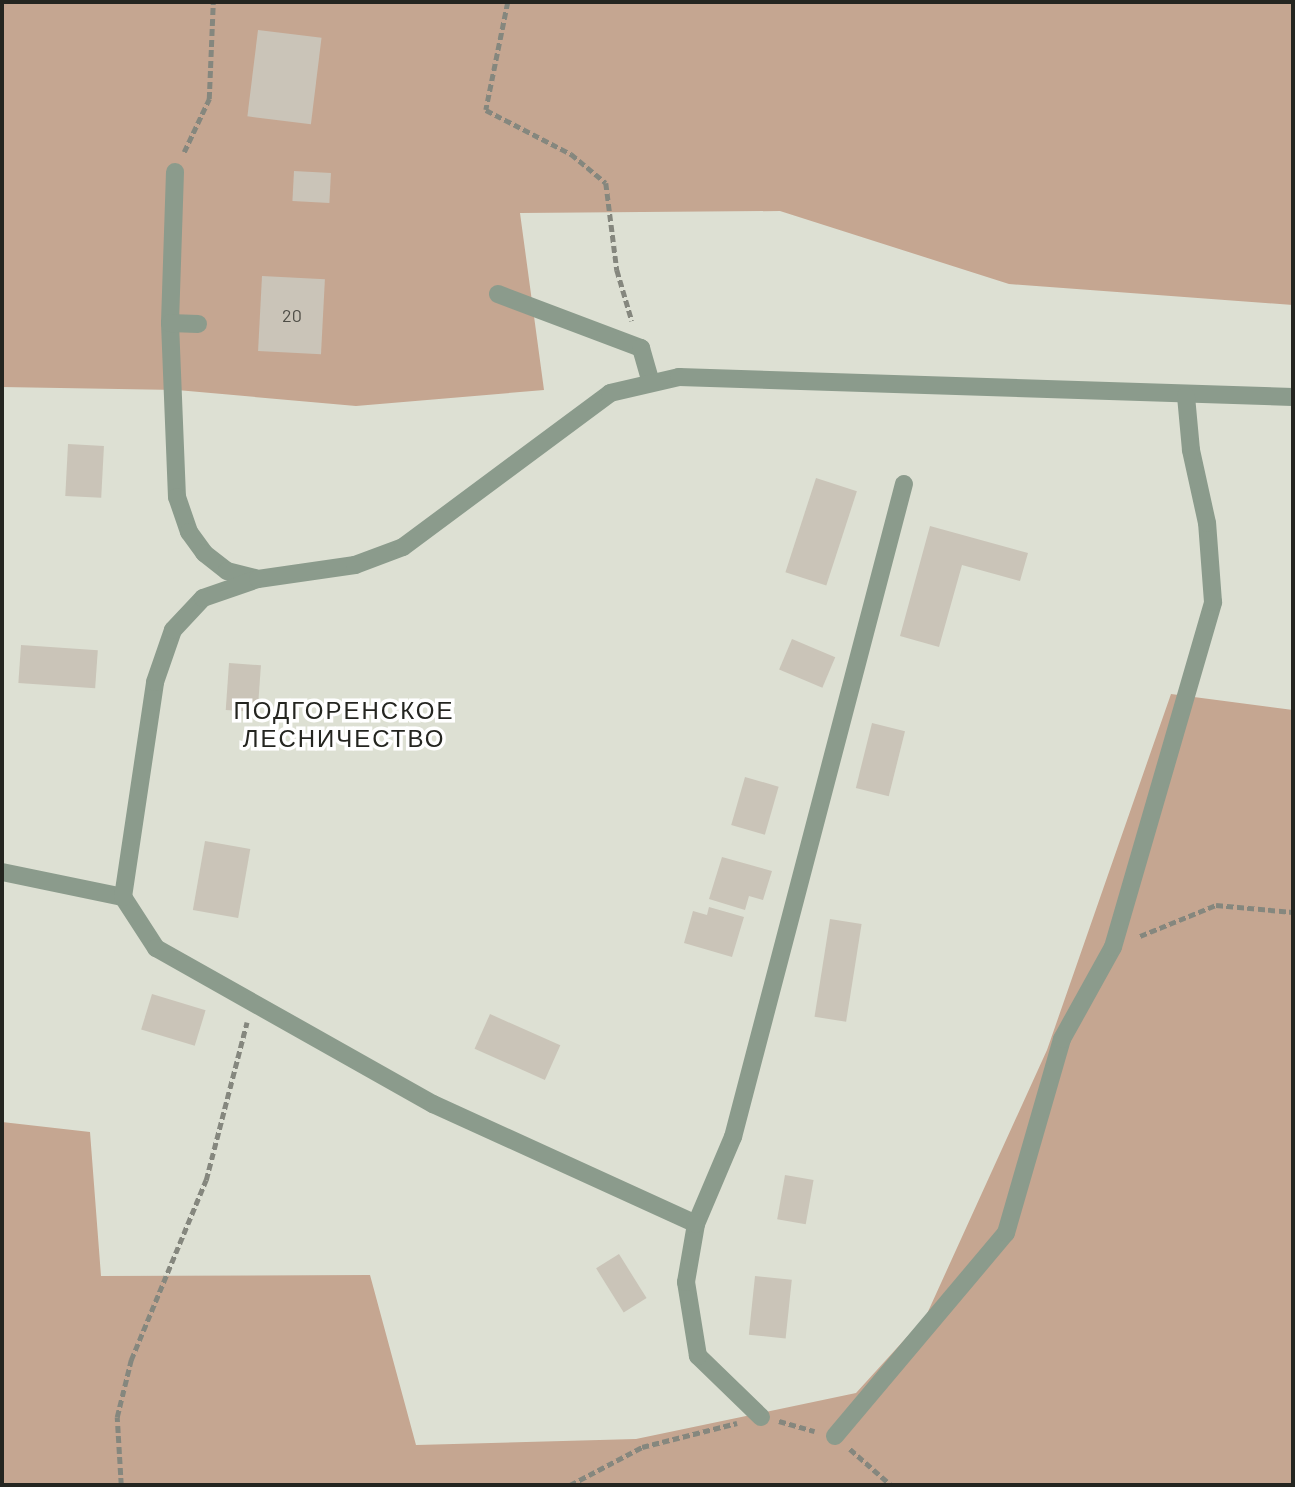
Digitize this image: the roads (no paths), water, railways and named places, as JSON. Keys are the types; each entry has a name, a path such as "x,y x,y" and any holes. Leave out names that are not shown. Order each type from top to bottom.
{"street":[{"path":"175,172 170,323 177,497 189,532 204,553 227,571 258,579"},
{"path":"498,294 641,348 650,380"},
{"path":"170,323 198,324"},
{"path":"696,1224 433,1104 156,948 124,897 155,682 173,630 203,598 258,579 355,565 403,547 610,393 650,380 679,377 1186,396 1293,397"},
{"path":"835,1436 1006,1233 1062,1040 1113,947 1213,602 1207,523 1191,450 1186,396"},
{"path":"761,1417 698,1356 686,1283 696,1224 733,1137 904,484"},
{"path":"2,872 124,897"}],"district":[{"name":"ПОДГОРЕНСКОЕ ЛЕСНИЧЕСТВО","path":"344,724"}]}
